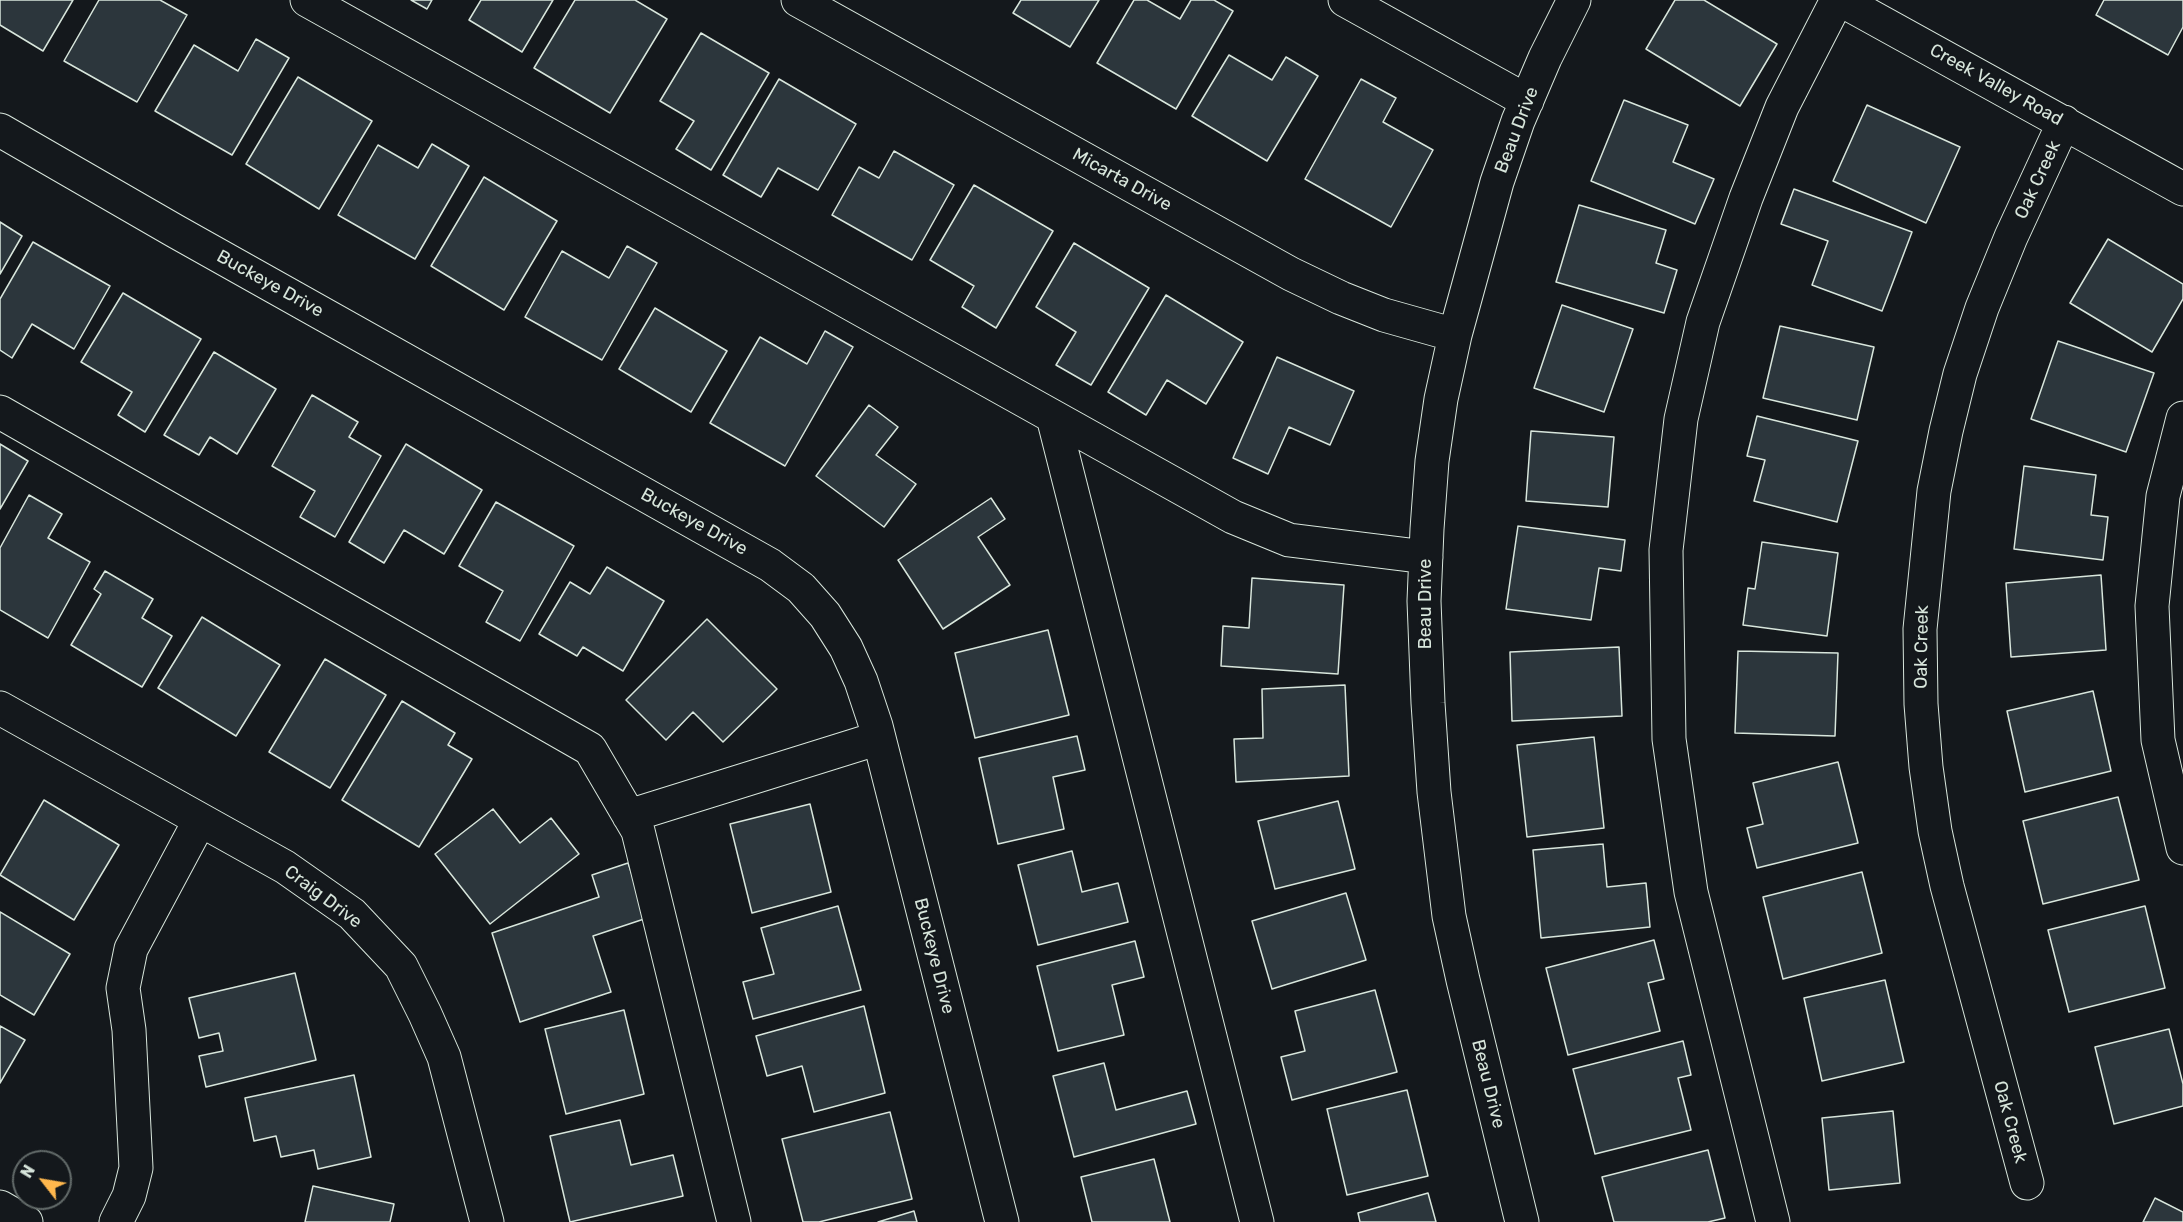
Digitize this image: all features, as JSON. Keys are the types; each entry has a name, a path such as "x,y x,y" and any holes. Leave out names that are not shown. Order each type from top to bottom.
{"street":[{"path":"307,0 1233,517 1289,540 1426,556"},
{"name":"Micarta Drive","path":"798,0 1291,274 1384,315 1455,335"},
{"path":"1345,0 1527,101"},
{"name":"Beau Drive","path":"1522,1222 1449,916 1434,792 1424,601 1432,461 1441,399 1455,335 1497,182 1545,58 1574,0"},
{"path":"1773,1222 1690,892 1669,739 1666,550 1681,419 1703,322 1746,198 1782,107 1852,3"},
{"name":"Creek Valley Road","path":"1852,3 2183,189"},
{"name":"Oak Creek","path":"2026,1183 1947,886 1935,831 1926,767 1921,704 1920,629 1934,491 1960,374 1986,298 2064,122"},
{"name":"Buckeye Drive","path":"0,130 175,231 770,565 801,588 825,615 841,640 861,681 879,738 1002,1222"},
{"path":"0,412 590,749 638,831 734,1222"},
{"path":"1053,417 1257,1222"},
{"path":"2183,418 2163,496 2152,606 2157,740 2183,848"},
{"name":"Craig Drive","path":"0,708 285,867 352,914 401,966 444,1057 487,1222"},
{"path":"629,816 879,738"},
{"path":"116,1222 129,1196 136,1168 129,1030 123,988 131,949 200,820"},
{"path":"0,1207 26,1222"}],"building":[{"path":"0,0 73,0 43,51 0,25"},
{"path":"99,0 160,0 187,15 137,102 64,61"},
{"path":"411,0 432,0 427,9"},
{"path":"481,0 553,0 522,52 469,20"},
{"path":"575,0 635,0 667,19 610,113 534,68"},
{"path":"1021,0 1099,0 1070,47 1013,13"},
{"path":"1134,0 1147,0 1180,19 1191,0 1214,0 1233,11 1176,109 1097,63"},
{"path":"1675,0 1704,0 1777,44 1740,106 1646,49"},
{"path":"2104,0 2183,0 2183,27 2168,55 2096,15"},
{"path":"701,33 769,73 711,170 676,149 694,121 660,101"},
{"path":"256,39 289,58 232,155 155,111 194,45 238,71"},
{"path":"1229,55 1272,80 1286,57 1318,76 1267,161 1192,116"},
{"path":"298,77 372,121 319,209 246,164"},
{"path":"779,79 856,124 818,190 778,168 761,197 723,175"},
{"path":"1361,79 1396,98 1383,122 1433,150 1391,227 1305,179"},
{"path":"1624,100 1688,125 1673,162 1714,179 1695,224 1591,181"},
{"path":"1867,105 1960,147 1926,223 1833,181"},
{"path":"432,144 469,166 415,259 338,215 378,145 418,168"},
{"path":"894,151 954,185 912,260 832,215 859,167 879,178"},
{"path":"484,177 557,221 504,310 431,266"},
{"path":"974,185 1053,231 996,328 962,307 974,286 930,260"},
{"path":"1794,189 1912,232 1882,311 1812,285 1828,241 1781,224"},
{"path":"1579,205 1666,230 1656,263 1677,270 1664,313 1556,282"},
{"path":"0,222 22,236 0,274"},
{"path":"2108,239 2183,284 2183,299 2152,352 2070,303"},
{"path":"33,242 110,286 74,349 32,324 12,358 0,350 0,299"},
{"path":"1074,243 1149,288 1091,385 1056,365 1076,332 1036,307"},
{"path":"627,246 657,263 602,360 525,317 562,251 609,278"},
{"path":"123,293 201,339 145,432 118,415 132,392 81,362"},
{"path":"1166,295 1243,342 1206,404 1167,380 1146,415 1108,392"},
{"path":"1562,305 1633,329 1604,412 1534,388"},
{"path":"655,308 727,351 691,412 619,369"},
{"path":"1780,326 1874,347 1857,420 1763,398"},
{"path":"825,331 853,347 785,466 710,423 760,337 807,364"},
{"path":"2058,341 2154,373 2126,452 2031,419"},
{"path":"214,352 276,389 237,454 210,437 199,455 164,435"},
{"path":"1277,357 1354,391 1330,445 1289,427 1268,474 1233,458"},
{"path":"312,395 358,422 349,437 381,456 335,537 300,517 315,491 272,466"},
{"path":"869,405 898,427 876,455 916,484 884,527 816,476"},
{"path":"1757,416 1858,441 1837,522 1754,501 1765,460 1747,456"},
{"path":"1531,431 1614,437 1608,507 1526,501"},
{"path":"0,444 28,461 0,509"},
{"path":"406,444 482,490 444,554 404,530 384,563 349,542"},
{"path":"2024,466 2096,475 2091,515 2108,517 2103,560 2014,549"},
{"path":"29,495 62,514 48,538 90,562 48,638 0,610 0,548"},
{"path":"991,498 1005,519 978,537 1010,585 943,629 898,560"},
{"path":"496,502 574,546 520,641 486,622 503,591 459,566"},
{"path":"1518,526 1625,540 1621,571 1599,568 1591,620 1506,609"},
{"path":"1762,542 1838,553 1827,636 1743,625 1748,588 1755,589"},
{"path":"607,567 664,601 623,671 583,647 577,656 539,634 570,582 590,594"},
{"path":"105,571 153,599 142,618 172,636 142,687 71,645 101,594 94,589"},
{"path":"2101,575 2106,650 2011,657 2006,583"},
{"path":"1252,578 1344,585 1338,674 1221,666 1223,626 1249,628"},
{"path":"202,617 280,665 236,736 158,688"},
{"path":"707,619 777,689 723,742 693,712 666,740 626,700"},
{"path":"1048,630 1069,715 975,738 955,653"},
{"path":"1619,647 1622,716 1512,721 1510,652"},
{"path":"1738,651 1838,653 1835,736 1735,733"},
{"path":"325,659 386,695 330,788 269,752"},
{"path":"1345,685 1349,776 1236,782 1234,739 1263,738 1262,689"},
{"path":"2093,691 2111,771 2025,792 2007,711"},
{"path":"402,701 455,733 448,745 472,759 419,847 342,800"},
{"path":"1077,736 1085,770 1053,777 1064,829 998,844 979,758"},
{"path":"1594,737 1604,828 1527,837 1517,745"},
{"path":"1838,762 1858,843 1757,868 1747,828 1763,824 1753,783"},
{"path":"2118,797 2139,880 2043,904 2023,821"},
{"path":"44,800 119,845 74,920 0,875"},
{"path":"1338,801 1355,869 1275,889 1258,821"},
{"path":"810,804 831,892 752,913 730,824"},
{"path":"493,809 520,843 551,818 579,854 490,924 435,854"},
{"path":"1603,844 1607,887 1646,883 1650,927 1541,938 1533,850"},
{"path":"1072,851 1082,892 1118,883 1128,922 1038,945 1018,865"},
{"path":"628,863 647,918 593,936 611,992 520,1022 492,933 599,897 592,875"},
{"path":"1862,872 1882,953 1783,979 1763,897"},
{"path":"1346,893 1366,960 1272,989 1252,921"},
{"path":"838,906 861,990 753,1019 743,982 774,974 761,928"},
{"path":"2145,906 2165,988 2069,1012 2048,930"},
{"path":"0,912 70,954 34,1015 0,995"},
{"path":"1654,940 1664,979 1648,983 1660,1031 1568,1055 1546,968"},
{"path":"1135,941 1144,977 1112,985 1124,1035 1058,1051 1037,966"},
{"path":"295,973 316,1060 206,1087 199,1056 223,1051 219,1033 199,1038 189,998"},
{"path":"1885,980 1904,1062 1822,1081 1804,998"},
{"path":"1375,990 1397,1072 1292,1100 1281,1057 1305,1051 1295,1011"},
{"path":"864,1006 885,1093 814,1112 802,1066 767,1076 756,1036"},
{"path":"624,1010 644,1094 566,1114 545,1029"},
{"path":"0,1026 25,1040 0,1083"},
{"path":"2169,1029 2183,1084 2183,1106 2114,1124 2095,1047"},
{"path":"1683,1041 1691,1075 1678,1078 1691,1130 1595,1154 1573,1069"},
{"path":"1104,1063 1116,1110 1187,1091 1196,1124 1074,1157 1053,1076"},
{"path":"354,1075 371,1157 318,1169 314,1150 281,1157 276,1136 254,1141 245,1098"},
{"path":"1407,1090 1428,1176 1347,1195 1327,1109"},
{"path":"1893,1111 1900,1183 1829,1190 1822,1118"},
{"path":"890,1112 912,1199 819,1222 803,1222 782,1139"},
{"path":"620,1120 631,1165 673,1155 683,1196 570,1222 550,1136"},
{"path":"1708,1150 1725,1218 1708,1222 1614,1222 1602,1177"},
{"path":"1154,1159 1170,1222 1092,1222 1081,1177"},
{"path":"313,1186 394,1204 390,1222 305,1222"},
{"path":"1428,1193 1436,1222 1360,1222 1358,1213"},
{"path":"2155,1198 2183,1212 2183,1222 2143,1222"},
{"path":"914,1211 917,1222 878,1222"}]}
